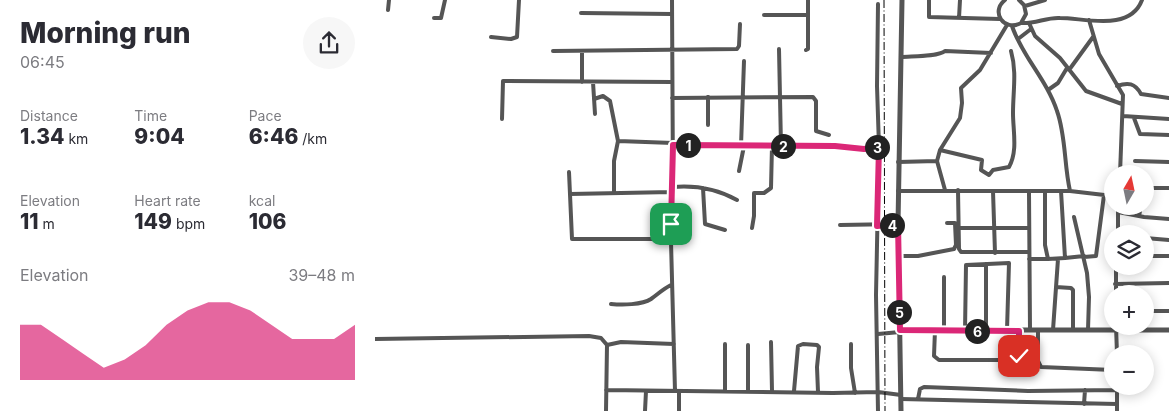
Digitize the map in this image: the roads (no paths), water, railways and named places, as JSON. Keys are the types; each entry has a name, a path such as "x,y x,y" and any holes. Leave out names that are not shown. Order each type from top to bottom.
{"street":[{"path":"388,10 389,0"},
{"path":"434,18 441,18 445,0"},
{"path":"491,37 511,39 517,37 519,0"},
{"path":"672,0 673,190 671,285 679,411"},
{"path":"806,50 808,49 808,0"},
{"path":"901,411 898,162 902,0"},
{"path":"929,0 929,17 1000,18"},
{"path":"959,18 960,0"},
{"path":"1019,0 1025,6 1026,14 1021,23"},
{"path":"1025,6 1045,0"},
{"path":"945,190 937,161 940,150 960,118 961,88 980,70 1009,25 1060,18 1110,22 1132,13 1142,0"},
{"path":"1002,1 998,12 1000,18 1009,25 1048,90 1060,122 1066,173 1071,191"},
{"path":"878,4 877,86 879,147 876,295 878,411"},
{"path":"581,13 672,14"},
{"path":"764,15 808,15"},
{"path":"1089,20 1093,37 1117,86 1122,91 1123,116 1120,165"},
{"path":"1029,23 1031,29 1060,58 1089,93 1122,104"},
{"path":"553,51 737,49 739,46 740,24"},
{"path":"1018,39 1031,29"},
{"path":"1048,90 1058,83 1093,37"},
{"path":"779,49 781,146"},
{"path":"582,82 583,50"},
{"path":"940,150 982,160 981,170 989,175 993,170 1009,168 1013,160 1014,136 1015,72 1011,50"},
{"path":"900,57 910,55 934,56 945,52 991,53"},
{"path":"739,171 743,146 744,61"},
{"path":"502,119 503,82 672,82"},
{"path":"593,82 595,114"},
{"path":"1117,86 1125,83 1131,84 1138,88 1141,94 1169,98"},
{"path":"594,99 603,96 610,101 618,141 614,162 614,193"},
{"path":"708,97 708,125"},
{"path":"672,98 815,98 816,131 829,135"},
{"path":"1123,116 1169,119"},
{"path":"1134,118 1140,134 1169,135"},
{"path":"618,141 743,146 859,147 864,149 879,147"},
{"path":"752,228 754,194 764,193 771,188 772,146"},
{"path":"898,162 937,161"},
{"path":"1135,161 1169,162"},
{"path":"569,172 572,239 671,239"},
{"path":"570,194 703,188 722,193 737,200"},
{"path":"703,188 705,224 725,230"},
{"path":"1154,188 1169,188"},
{"path":"898,190 1071,191 1104,195 1096,256 1029,259"},
{"path":"958,190 961,252 1029,252"},
{"path":"993,190 995,253"},
{"path":"1029,192 1030,330"},
{"path":"1045,192 1045,245 1048,259"},
{"path":"1061,192 1065,258"},
{"path":"1134,215 1169,219"},
{"path":"1074,217 1084,257 1089,297 1088,330"},
{"path":"898,256 919,256 954,249 956,245 955,223 947,222"},
{"path":"840,225 877,226 898,224"},
{"path":"959,228 1029,228"},
{"path":"1154,239 1169,240"},
{"path":"1154,256 1169,256"},
{"path":"1053,330 1058,258"},
{"path":"965,331 967,264 1009,263 1007,330"},
{"path":"986,264 986,331"},
{"path":"1116,275 1115,284 1169,284"},
{"path":"944,277 944,330"},
{"path":"611,304 650,300 660,291 671,285"},
{"path":"1056,287 1071,288 1073,290 1073,330"},
{"path":"1154,311 1169,311"},
{"path":"878,334 935,330 1019,331 1104,329"},
{"path":"1154,329 1169,330"},
{"path":"935,330 934,356 939,360 1017,360 1019,356 1019,331"},
{"path":"1038,330 1038,361 1041,367 1104,370"},
{"path":"375,339 589,336 601,338 607,345 606,411"},
{"path":"607,345 621,342 674,344"},
{"path":"771,342 772,392"},
{"path":"725,344 725,390"},
{"path":"795,391 798,346 803,344 817,345 819,348 817,367 818,392"},
{"path":"851,344 851,368 855,393"},
{"path":"748,391 749,345"},
{"path":"918,399 921,387 1028,391 1104,389"},
{"path":"606,390 878,392 918,399 1117,404"},
{"path":"1085,390 1085,404"},
{"path":"645,411 646,391"},
{"path":"1117,395 1117,411"}],"railway":[{"path":"884,0 885,411"}]}
